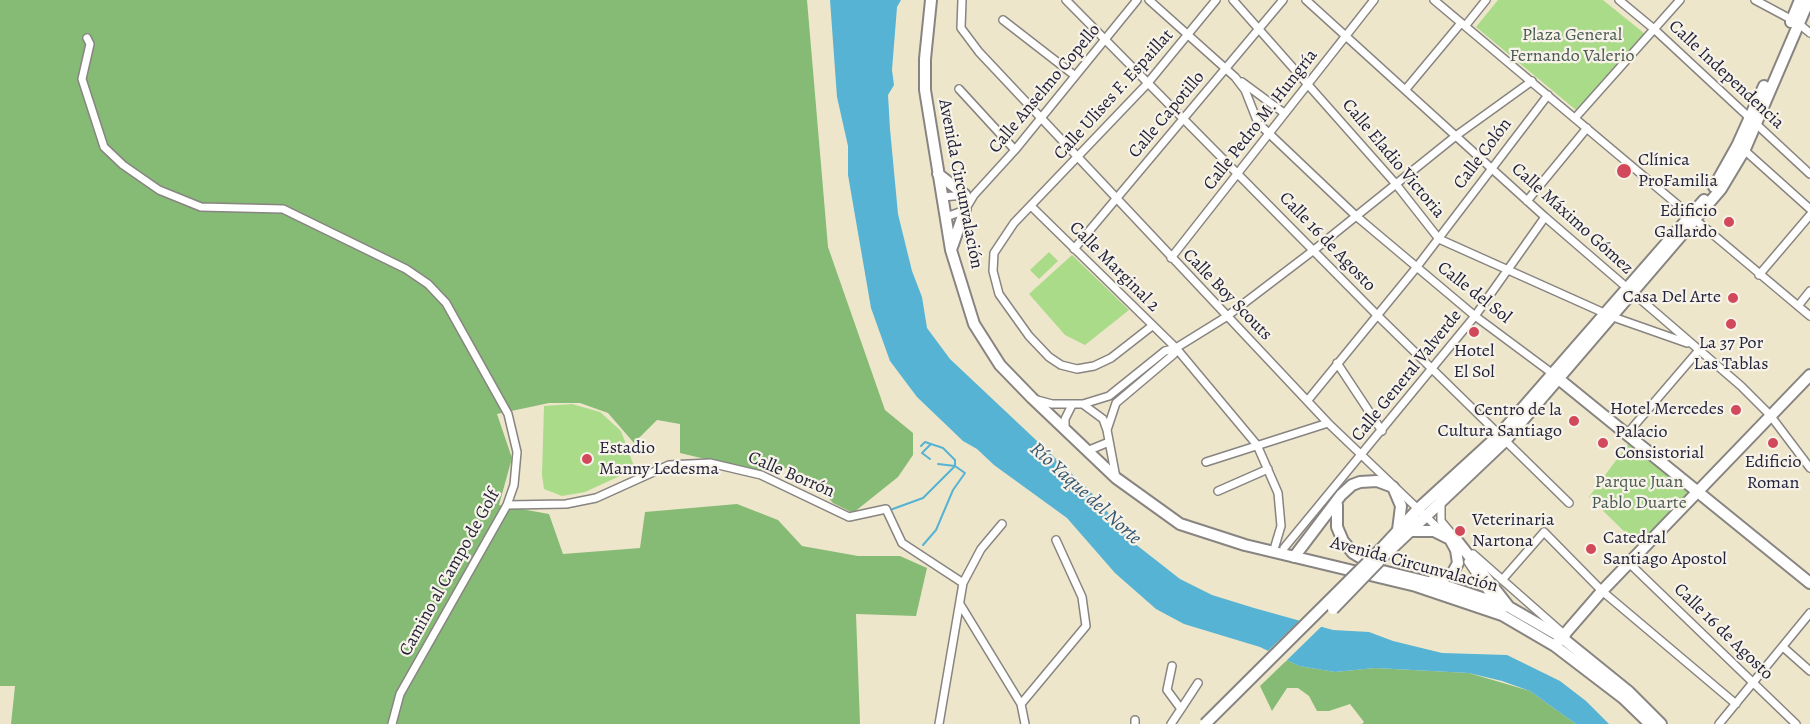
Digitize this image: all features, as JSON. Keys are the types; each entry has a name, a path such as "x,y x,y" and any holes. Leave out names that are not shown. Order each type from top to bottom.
{"main road":[{"name":"Avenida Circunvalación","path":"931,0 925,59 925,90 951,250 974,324 1000,364 1032,398 1116,478 1180,524 1198,531 1506,611 1560,639 1586,657 1629,692 1661,724"},
{"path":"1422,512 1442,500 1502,438 1693,219 1741,148 1795,21 1800,0"},
{"path":"1795,21 1809,0"},
{"path":"938,174 969,195"},
{"path":"951,250 964,210"},
{"path":"1560,639 1602,591 1810,375"},
{"name":"Calle del Sol","path":"1556,377 1810,583"},
{"path":"1205,724 1422,512 1502,438"},
{"path":"1296,555 1346,489 1360,482 1377,481 1393,487 1401,506 1403,531"},
{"path":"1337,503 1337,527 1347,547 1361,559 1384,571"},
{"name":"Avenida Circunvalación","path":"1161,509 1199,526 1280,547 1296,555 1415,578 1494,601 1506,611"},
{"path":"1403,531 1428,529 1452,539 1487,576 1506,611"},
{"path":"1415,578 1438,580 1452,574 1459,558 1452,539"},
{"path":"1215,724 1383,551"},
{"name":"Avenida Circunvalación","path":"1560,639 1650,724"}],"street":[{"name":"Calle Boy Scouts","path":"962,0 961,28 966,37 1040,119 1328,423 1393,487 1502,580 1560,639"},
{"name":"Calle 16 de Agosto","path":"1066,0 1377,315 1569,503"},
{"name":"Calle Anselmo Copello","path":"964,210 969,195 1015,150 1137,0"},
{"name":"Calle del Sol","path":"1149,0 1226,67 1245,90 1258,123 1356,216 1475,316 1556,377"},
{"name":"Calle Ulises F. Espaillat","path":"1152,326 1111,358 1094,366 1077,369 1049,357 1029,336 999,294 993,271 994,253 1002,238 1148,84 1216,0"},
{"name":"Calle Eladio Victoria","path":"1233,0 1309,83 1395,183 1439,239 1610,315 1655,330 1697,348"},
{"name":"Calle Capotillo","path":"1074,249 1283,0"},
{"name":"Calle Máximo Gómez","path":"1306,0 1527,201 1697,348 1770,416 1810,468"},
{"name":"Calle Pedro M. Hungría","path":"1171,258 1374,0"},
{"path":"1434,0 1810,316"},
{"path":"1406,89 1486,0"},
{"path":"1575,118 1680,0"},
{"path":"1755,0 1795,21 1810,33"},
{"name":"Calle Independencia","path":"1624,2 1810,174"},
{"path":"1003,20 1074,75"},
{"name":"Camino al Campo de Golf","path":"87,38 90,44 82,80 104,147 123,165 159,190 201,207 283,209 306,218 406,269 428,284 446,303 508,414 517,452 514,485 507,505 400,694 392,724"},
{"path":"1235,77 1284,113"},
{"path":"1032,398 1052,404 1072,405 1109,396 1165,351 1176,348 1226,317 1314,250 1456,135 1532,81"},
{"path":"959,89 1015,150"},
{"name":"Calle Colón","path":"1308,400 1439,239 1548,95"},
{"path":"1527,201 1587,128"},
{"path":"1741,148 1810,209"},
{"path":"942,197 969,195"},
{"name":"Calle Marginal 2","path":"1032,207 1176,348 1257,445 1278,493 1280,547"},
{"path":"946,217 964,210"},
{"path":"1759,275 1810,215"},
{"name":"Calle General Valverde","path":"1280,547 1362,456 1475,316 1545,217"},
{"path":"1798,306 1810,291"},
{"path":"1655,330 1661,318"},
{"path":"1107,430 1116,403 1174,354 1176,348"},
{"path":"1627,434 1697,348"},
{"path":"1337,363 1382,431"},
{"path":"1083,404 1098,414 1107,430 1116,478"},
{"path":"1065,430 1065,419 1072,405"},
{"path":"1206,462 1328,423"},
{"path":"1087,451 1109,442"},
{"name":"Calle Borrón","path":"507,505 567,504 596,498 669,465 710,463 761,475 849,517 886,509 902,543 963,583"},
{"path":"1218,491 1268,469"},
{"name":"Calle Boy Scouts","path":"1442,500 1439,513 1441,521 1494,601"},
{"path":"939,724 963,583 981,549 1002,524"},
{"path":"1502,580 1544,532 1602,591 1736,704"},
{"path":"1021,704 1086,626 1082,597 1056,540"},
{"name":"Calle 16 de Agosto","path":"1629,563 1796,724"},
{"path":"960,604 1021,704 1025,724"},
{"path":"1719,724 1810,613"},
{"path":"1783,647 1810,671"},
{"path":"1172,666 1167,690 1181,709"},
{"path":"1171,724 1198,683"}],"green space":[{"path":"0,0 807,0 828,247 885,410 913,433 913,455 898,477 853,513 833,503 823,492 787,468 760,472 680,453 680,424 657,420 634,443 608,413 580,403 549,403 497,414 512,458 499,505 549,514 563,554 640,548 645,512 737,504 778,520 802,546 858,556 900,556 927,568 916,616 856,614 860,724 11,724 15,686 0,686"},
{"name":"Plaza General Fernando Valerio","path":"1498,0 1603,0 1645,34 1576,110 1476,27"},
{"path":"1049,252 1058,261 1039,279 1030,270"},
{"path":"1072,255 1129,310 1085,345 1065,335 1029,294"},
{"name":"Estadio Manny Ledesma","path":"572,404 600,412 621,431 635,469 585,492 562,496 544,489 542,475 544,406"},
{"name":"Parque Juan Pablo Duarte","path":"1631,440 1689,487 1691,494 1641,548 1589,497"},
{"path":"1287,660 1299,666 1335,672 1375,668 1469,673 1530,691 1576,724 1362,724 1364,722 1350,704 1329,711 1317,711 1309,696 1298,688 1287,688 1272,711 1260,686"}],"water":[{"name":"Río Yaque del Norte","path":"830,0 901,0 897,7 892,70 894,85 888,95 890,129 898,214 912,271 922,297 927,328 950,359 1088,489 1134,543 1180,579 1212,595 1254,608 1333,630 1369,632 1393,641 1442,653 1507,655 1560,681 1586,701 1609,724 1576,724 1530,691 1469,673 1375,668 1335,672 1299,666 1260,647 1184,624 1156,609 1115,573 1067,518 994,465 977,449 963,441 917,397 890,361 871,308 848,175 848,146 837,97"}],"pier":[{"path":"1301,619 1324,624 1285,662 1266,653"}],"waterway":[{"path":"921,446 925,442 943,448 955,460 955,466 965,473 953,490 936,530 923,545"},
{"path":"930,459 922,453 931,444"},
{"path":"938,464 955,466"},
{"path":"890,510 923,498 955,466"},
{"path":"772,477 821,500"}],"place":[{"name":"Clínica ProFamilia","path":"1624,171"},
{"name":"Edificio Gallardo","path":"1729,222"},
{"name":"Casa Del Arte","path":"1733,298"},
{"name":"La 37 Por Las Tablas","path":"1731,324"},
{"name":"Hotel El Sol","path":"1474,332"},
{"name":"Hotel Mercedes","path":"1736,410"},
{"name":"Centro de la Cultura Santiago","path":"1574,421"},
{"name":"Palacio Consistorial","path":"1603,443"},
{"name":"Edificio Roman","path":"1773,443"},
{"name":"Estadio Manny Ledesma","path":"587,459"},
{"name":"Veterinaria Nartona","path":"1460,531"},
{"name":"Catedral Santiago Apostol","path":"1591,549"}]}
